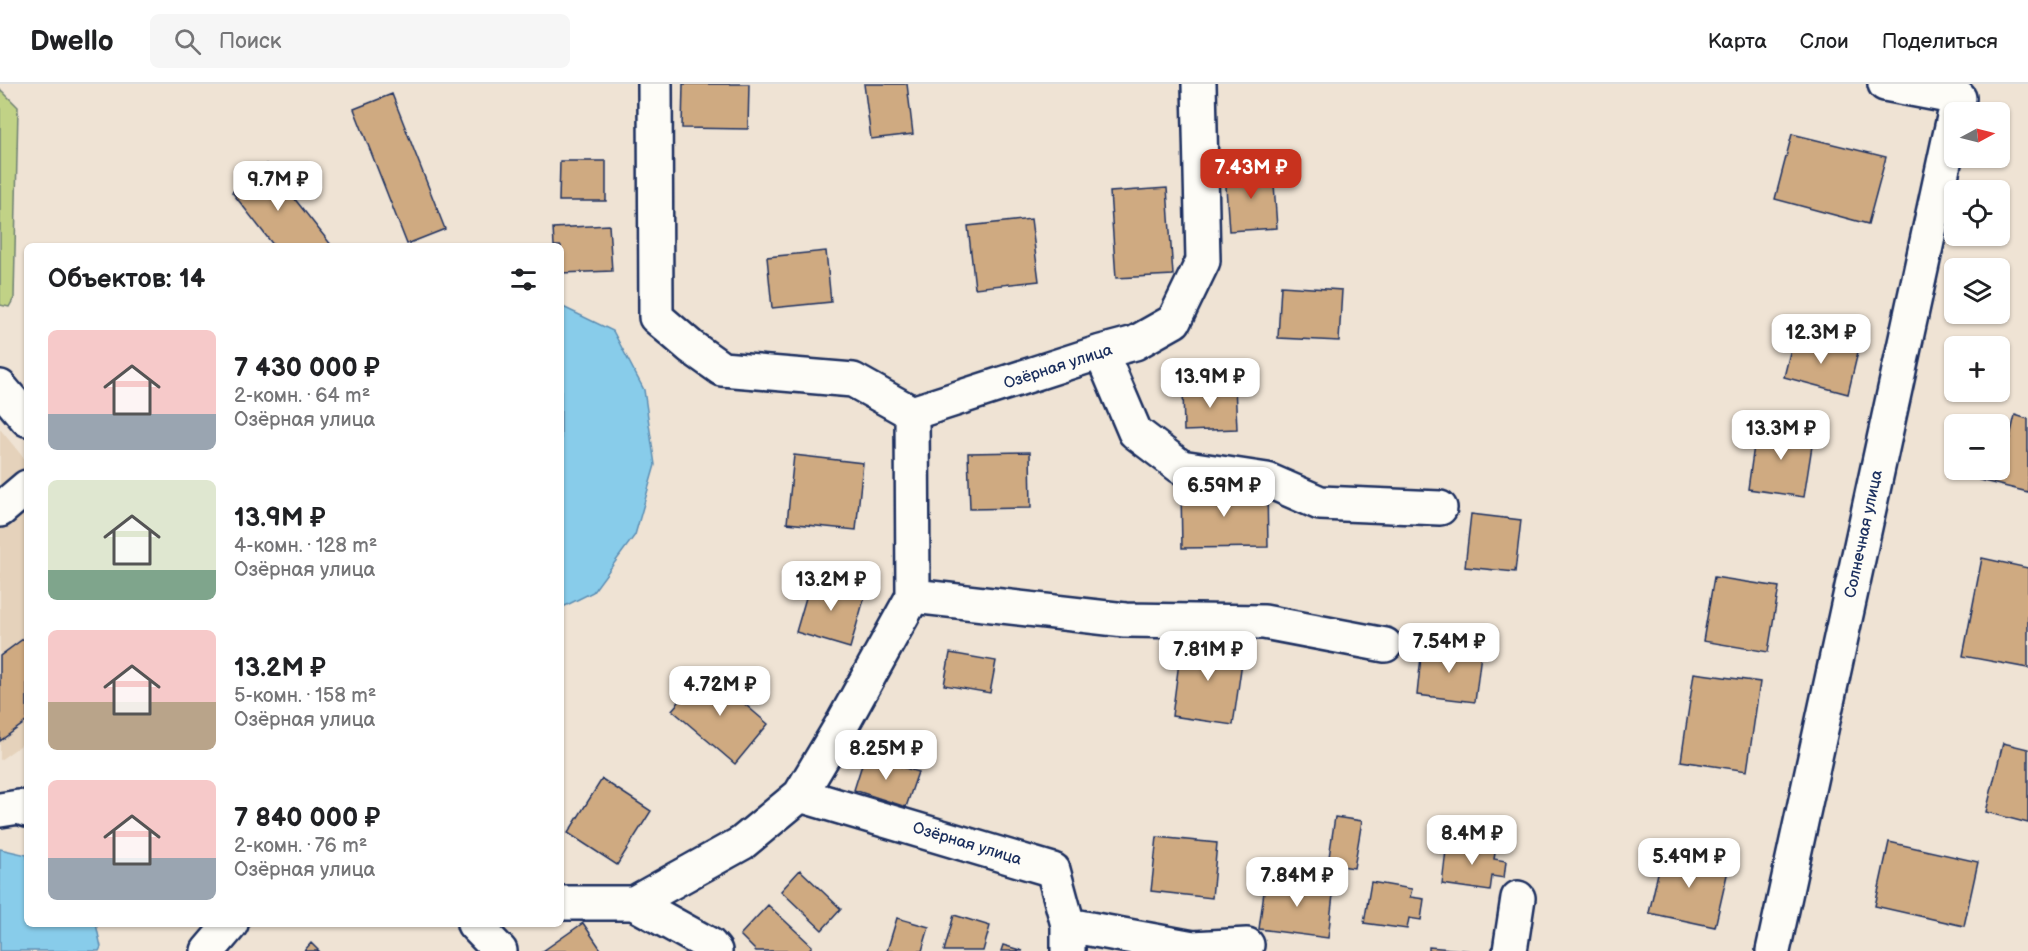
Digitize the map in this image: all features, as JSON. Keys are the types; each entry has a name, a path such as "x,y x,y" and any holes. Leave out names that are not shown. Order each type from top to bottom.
{"street":[{"path":"634,903 742,843 800,795 844,722 913,596 912,413 853,380 722,369 691,347 656,317 656,84"},
{"name":"Озёрная улица","path":"912,413 1135,343 1174,321 1203,261 1199,84"},
{"path":"1885,84 1958,102"},
{"name":"Солнечная улица","path":"1773,951 1948,168"},
{"path":"1101,352 1135,432 1182,467 1267,480 1320,503 1440,508"},
{"path":"0,387 24,415"},
{"path":"0,510 24,490"},
{"path":"913,596 1125,620 1264,622 1385,645"},
{"name":"Озёрная улица","path":"800,795 1053,870 1068,938"},
{"path":"0,810 19,807 24,809"},
{"path":"1510,951 1518,898"},
{"path":"564,903 634,903 710,945 715,951"},
{"path":"208,951 228,927"},
{"path":"477,927 501,951"},
{"path":"1068,938 1193,948 1247,945"}],"shaded area":[{"path":"0,429 24,458 24,743 0,760"}],"green space":[{"path":"0,89 18,107 14,298 9,307 0,305"}],"water":[{"path":"564,307 613,331 644,390 655,465 635,535 593,592 564,606"},
{"path":"0,849 24,854 24,927 97,927 101,947 99,951 0,951"}],"building":[{"path":"683,84 749,84 748,129 682,128"},
{"path":"864,84 907,84 913,134 871,139"},
{"path":"392,94 445,229 407,243 354,109"},
{"path":"1792,134 1886,157 1868,224 1775,199"},
{"path":"560,161 606,161 606,201 559,201"},
{"path":"267,164 330,243 272,243 232,192"},
{"path":"1273,169 1277,228 1229,231 1225,172"},
{"path":"1167,188 1173,275 1116,278 1110,192"},
{"path":"1031,219 1039,281 975,288 968,226"},
{"path":"609,225 612,271 564,273 564,243 554,243 553,228"},
{"path":"826,251 831,302 772,308 767,257"},
{"path":"1281,286 1342,290 1339,341 1278,338"},
{"path":"1794,336 1858,352 1848,394 1784,377"},
{"path":"1235,386 1237,429 1184,431 1183,388"},
{"path":"2015,415 2028,419 2028,492 1979,480 2010,480 2010,437"},
{"path":"1757,424 1814,433 1804,497 1748,489"},
{"path":"1030,452 1031,508 970,509 968,453"},
{"path":"794,455 863,463 856,530 787,523"},
{"path":"1267,488 1268,547 1182,548 1181,489"},
{"path":"1471,514 1521,520 1515,572 1465,567"},
{"path":"1982,558 2028,568 2028,668 1963,656"},
{"path":"812,577 866,592 850,648 796,632"},
{"path":"1714,577 1779,587 1768,652 1703,641"},
{"path":"24,638 24,723 0,741 0,656"},
{"path":"1182,639 1244,648 1233,725 1172,716"},
{"path":"1422,647 1481,654 1475,702 1417,695"},
{"path":"950,653 996,661 990,693 944,685"},
{"path":"706,671 768,724 735,764 672,710"},
{"path":"1694,673 1760,682 1747,771 1681,761"},
{"path":"2003,743 2028,749 2028,823 1986,812"},
{"path":"865,755 918,772 906,807 854,790"},
{"path":"602,779 651,811 617,865 568,833"},
{"path":"1335,817 1362,821 1354,868 1328,864"},
{"path":"1157,837 1217,843 1212,898 1151,891"},
{"path":"1447,842 1496,848 1494,859 1506,861 1504,878 1492,876 1490,891 1442,884"},
{"path":"1889,842 1978,862 1964,926 1875,906"},
{"path":"1663,851 1729,866 1715,927 1649,913"},
{"path":"800,870 841,909 822,930 781,891"},
{"path":"1266,877 1334,886 1328,938 1259,929"},
{"path":"1371,882 1412,889 1410,897 1424,899 1421,920 1409,918 1407,929 1364,923"},
{"path":"768,905 812,946 808,951 756,951 740,935"},
{"path":"954,915 990,926 983,951 944,951"},
{"path":"897,918 929,927 922,951 887,951"},
{"path":"583,923 602,951 543,951"},
{"path":"311,943 319,951 304,951"},
{"path":"1003,945 1023,951 1001,951"},
{"path":"1429,947 1473,951 1429,951"}]}
